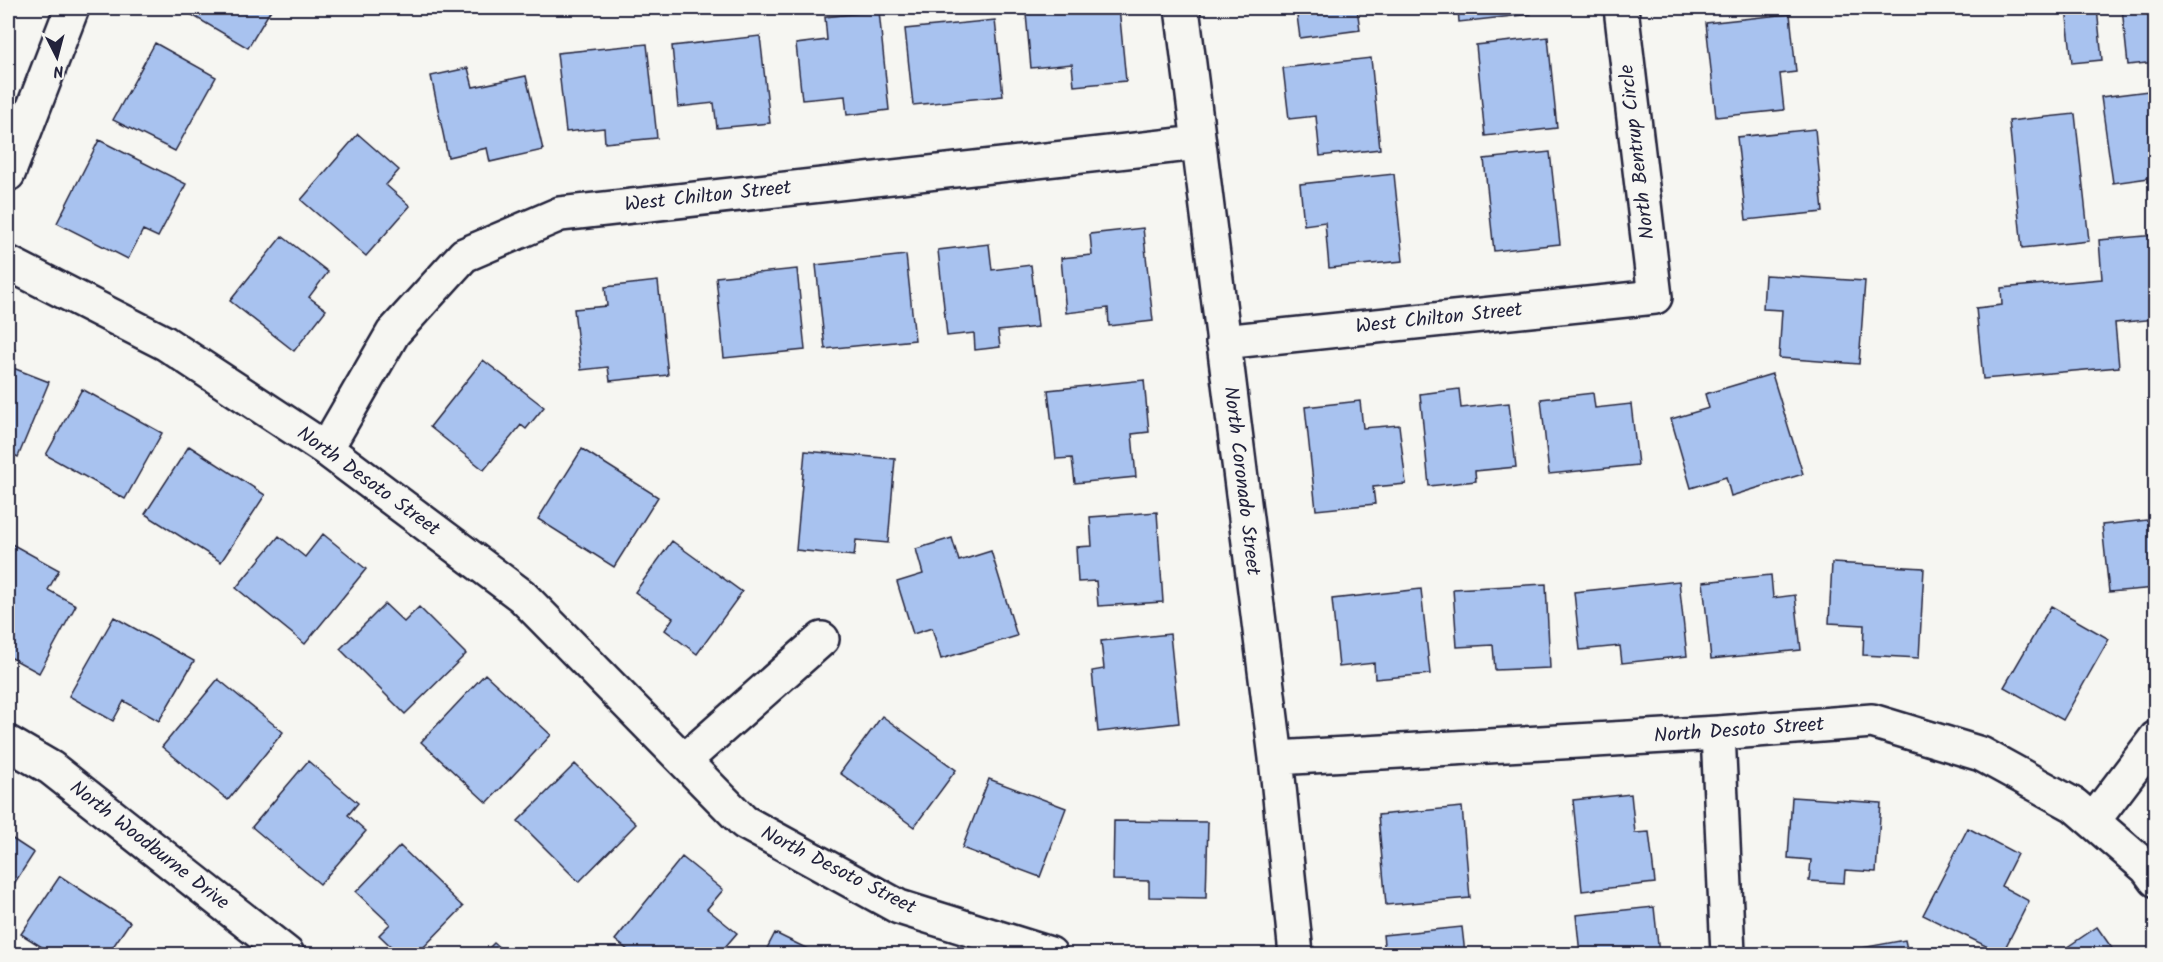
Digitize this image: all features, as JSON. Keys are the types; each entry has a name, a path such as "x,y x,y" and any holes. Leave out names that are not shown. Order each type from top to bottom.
{"street":[{"path":"8,174 72,8"},
{"name":"North Coronado Street","path":"1182,8 1276,758 1296,954"},
{"name":"North Bentrup Circle","path":"1621,8 1655,297"},
{"name":"West Chilton Street","path":"326,449 393,333 464,255 560,214 1198,143"},
{"name":"North Desoto Street","path":"8,263 165,343 326,449 522,596 744,822 899,907 1050,954"},
{"name":"West Chilton Street","path":"1223,342 1655,297"},
{"path":"684,760 822,639"},
{"name":"North Desoto Street","path":"1276,758 1718,733 1872,721 1981,754 2074,805 2147,868 2156,880"},
{"path":"1718,733 1728,954"},
{"path":"2093,821 2156,738"},
{"name":"North Woodburne Drive","path":"8,743 51,768 287,954"}],"building":[{"path":"180,8 272,8 248,48"},
{"path":"1050,8 1119,8 1126,81 1074,86 1072,64 1031,68 1026,14 1051,11"},
{"path":"1296,8 1357,8 1360,30 1300,38"},
{"path":"1458,8 1531,8 1531,14 1459,22"},
{"path":"2066,8 2097,8 2102,60 2072,63"},
{"path":"2122,8 2156,8 2156,62 2128,65"},
{"path":"879,11 889,110 847,115 845,96 802,100 796,44 827,40 825,17"},
{"path":"1790,14 1796,72 1780,74 1784,110 1716,117 1706,23"},
{"path":"995,20 1003,96 913,105 905,29"},
{"path":"760,36 770,123 717,128 714,103 678,107 672,46"},
{"path":"1548,37 1557,128 1485,136 1476,45"},
{"path":"155,43 216,77 175,151 113,120"},
{"path":"647,44 657,138 605,143 604,128 566,132 557,53"},
{"path":"1371,58 1380,149 1320,156 1316,116 1289,119 1283,68"},
{"path":"468,68 473,87 526,76 543,150 490,162 487,148 448,157 431,76"},
{"path":"2156,90 2156,177 2113,183 2101,97"},
{"path":"2075,114 2089,241 2022,248 2009,121"},
{"path":"1815,129 1823,212 1746,220 1737,137"},
{"path":"358,134 399,170 386,185 410,206 366,256 301,200"},
{"path":"99,140 186,184 158,237 143,230 128,259 57,223"},
{"path":"1550,152 1560,244 1494,251 1484,159"},
{"path":"1394,174 1403,261 1329,268 1325,222 1304,225 1300,184"},
{"path":"1143,228 1153,321 1109,326 1108,308 1066,313 1061,258 1092,255 1090,234"},
{"path":"2156,235 2156,319 2115,323 2119,367 1983,379 1976,308 2002,305 2001,288 2102,279 2099,240"},
{"path":"282,236 328,272 309,297 326,310 294,351 230,301"},
{"path":"989,244 992,270 1031,265 1038,327 998,331 1000,347 975,350 974,333 947,336 938,250"},
{"path":"906,255 915,340 825,349 816,265"},
{"path":"797,269 805,350 724,358 716,277"},
{"path":"1765,275 1865,281 1859,364 1779,358 1782,310 1763,309"},
{"path":"658,281 668,375 610,381 608,367 581,370 574,309 607,306 605,287"},
{"path":"8,347 15,350 8,366"},
{"path":"483,360 544,407 526,429 521,425 484,470 430,427"},
{"path":"8,366 49,382 18,457 8,452"},
{"path":"1772,374 1803,474 1731,496 1726,477 1691,488 1671,419 1709,408 1705,394"},
{"path":"1144,380 1149,432 1132,434 1136,477 1075,483 1072,458 1056,459 1048,390"},
{"path":"82,389 162,433 125,499 46,455"},
{"path":"1459,389 1461,408 1509,403 1516,467 1475,471 1476,481 1429,486 1420,394"},
{"path":"1593,393 1595,408 1631,404 1638,465 1549,474 1541,399"},
{"path":"1360,401 1363,428 1399,425 1406,484 1373,487 1375,504 1316,510 1305,407"},
{"path":"189,446 265,495 221,562 145,514"},
{"path":"582,449 658,497 614,567 538,519"},
{"path":"805,451 895,459 888,543 856,540 854,556 796,550"},
{"path":"1157,512 1163,602 1098,606 1096,581 1078,582 1076,547 1092,546 1090,517"},
{"path":"2156,519 2156,588 2109,592 2102,525"},
{"path":"323,534 366,569 305,644 236,588 279,536 305,557"},
{"path":"952,538 959,561 991,551 1017,636 941,659 932,628 913,634 897,582 923,574 916,549"},
{"path":"672,541 742,592 697,654 665,630 673,618 635,592"},
{"path":"8,542 59,570 48,590 76,605 39,673 8,656"},
{"path":"1832,563 1924,568 1919,658 1863,655 1864,625 1829,623"},
{"path":"1771,575 1773,598 1795,595 1801,650 1711,659 1703,582"},
{"path":"1679,581 1687,656 1622,663 1620,646 1580,650 1574,592"},
{"path":"1546,584 1550,668 1495,670 1493,645 1457,647 1453,589"},
{"path":"1421,589 1430,674 1375,679 1374,663 1339,667 1332,599"},
{"path":"385,604 404,622 419,607 466,654 405,714 340,649"},
{"path":"2051,606 2109,639 2063,720 2004,687"},
{"path":"114,617 194,661 159,721 124,701 113,721 69,696"},
{"path":"1170,634 1179,723 1098,732 1092,671 1104,669 1101,641"},
{"path":"485,674 551,735 487,803 421,742"},
{"path":"218,679 283,732 228,800 162,747"},
{"path":"882,716 956,770 914,827 840,773"},
{"path":"308,761 358,803 348,815 366,831 320,884 252,827"},
{"path":"575,764 636,824 579,882 518,821"},
{"path":"989,779 1066,808 1040,877 962,848"},
{"path":"1631,794 1635,833 1649,832 1655,883 1582,891 1573,800"},
{"path":"1792,797 1881,803 1876,872 1845,870 1844,883 1809,881 1811,860 1788,858"},
{"path":"1462,807 1470,898 1386,905 1378,815"},
{"path":"1114,821 1208,822 1206,898 1149,897 1149,881 1113,880"},
{"path":"1968,828 2017,854 2001,886 2029,901 2002,954 1923,915"},
{"path":"8,836 34,853 8,893"},
{"path":"400,846 463,907 417,954 399,954 379,935 390,924 356,892"},
{"path":"682,857 723,890 707,909 737,933 719,954 633,954 615,940"},
{"path":"60,876 130,922 108,954 53,954 21,934"},
{"path":"1654,907 1659,954 1580,954 1576,915"},
{"path":"1462,927 1465,954 1385,954 1383,935"},
{"path":"2097,927 2116,954 2057,954"},
{"path":"775,933 818,954 764,954"},
{"path":"1905,940 1908,954 1829,954"},
{"path":"494,943 507,954 483,954"}]}
